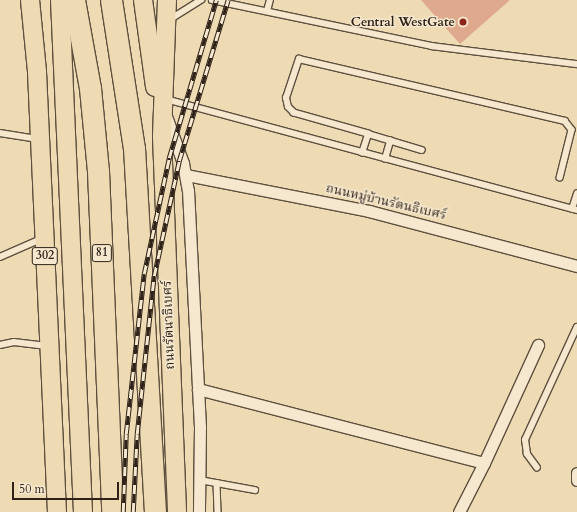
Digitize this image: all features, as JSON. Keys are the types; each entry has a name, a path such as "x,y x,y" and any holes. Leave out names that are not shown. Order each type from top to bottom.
{"highway":[{"name":"81","path":"74,0 90,88 98,171 112,510"},
{"path":"110,0 128,102 140,225 155,512"}],"main road":[{"name":"302","path":"30,0 39,139 57,512"},
{"path":"60,0 83,512"},
{"path":"142,0 162,137"},
{"path":"162,137 167,0"},
{"name":"ถนนรัตนาธิเบศร์","path":"162,137 177,512"}],"street":[{"path":"163,104 186,175 198,389 200,480 199,512"},
{"name":"ถนนหมู่บ้านรัตนธิเบศร์","path":"186,175 369,211 577,266"},
{"path":"459,512 484,463 538,344"},
{"path":"198,389 484,463"},
{"path":"577,473 577,480"}],"lane":[{"path":"166,22 201,0"},
{"path":"212,0 432,46 577,64"},
{"path":"267,11 270,0"},
{"path":"422,150 290,110 286,100 299,59 565,121 572,130 560,178"},
{"path":"163,104 362,153 575,209 577,194"},
{"path":"0,133 39,139"},
{"path":"362,153 368,134"},
{"path":"385,159 390,141"},
{"path":"0,258 44,237"},
{"path":"537,468 527,454 525,440 577,327"},
{"path":"0,345 18,342 49,346"},
{"path":"200,480 255,490"},
{"path":"217,483 218,512"}],"building":[{"name":"Central WestGate","path":"421,0 510,0 460,44"}],"railway":[{"path":"123,512 126,434 144,274 169,158 216,0"},
{"path":"133,512 137,434 154,276 179,161 228,0"}],"place":[{"name":"Central WestGate","path":"463,22"}]}
